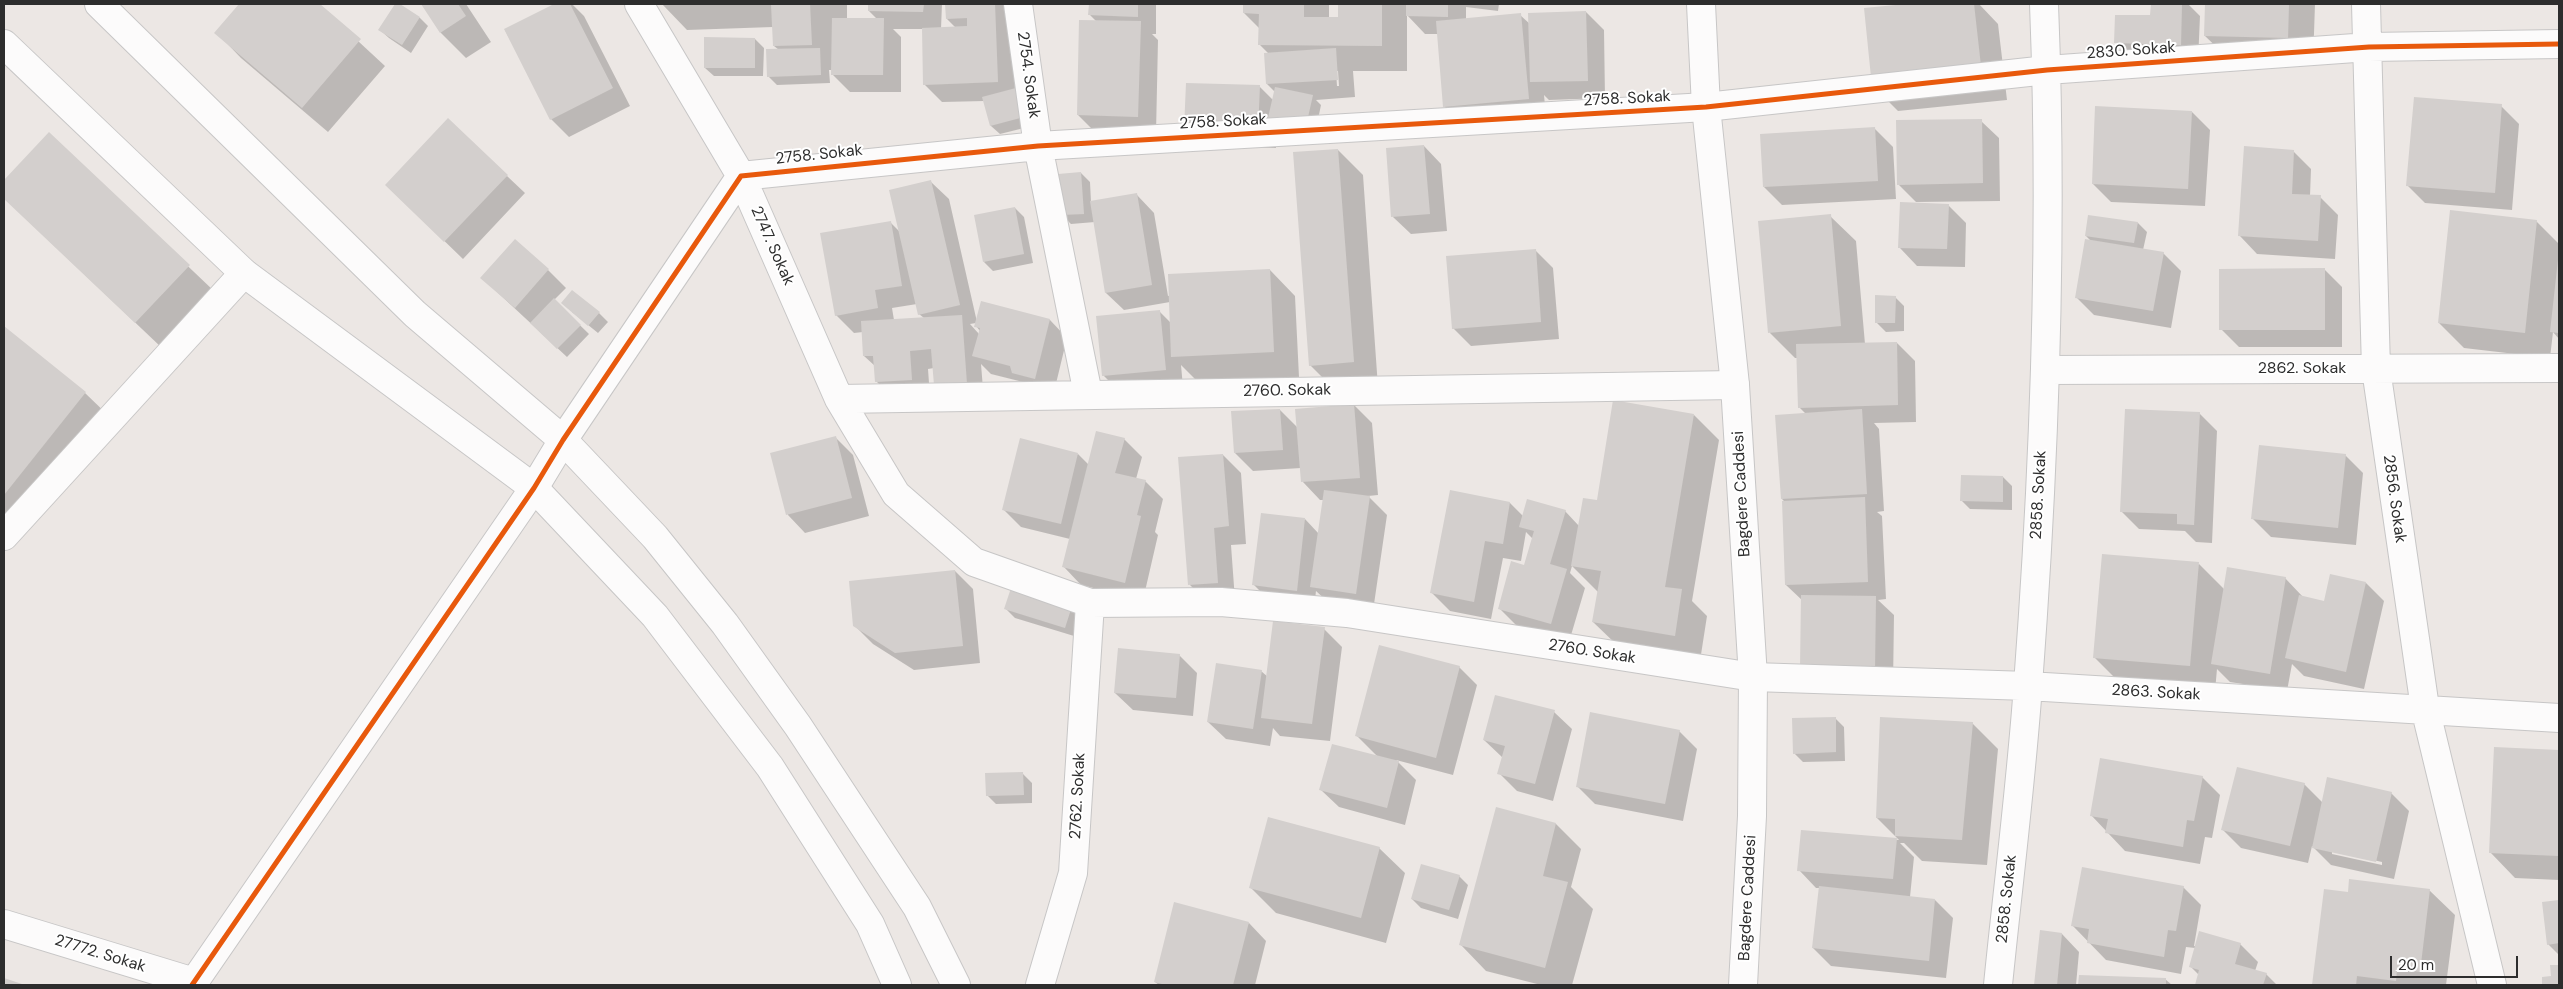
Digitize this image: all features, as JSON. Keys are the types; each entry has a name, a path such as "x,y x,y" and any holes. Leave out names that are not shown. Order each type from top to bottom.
{"street":[{"path":"99,4 415,314 563,440 655,537 725,624 798,726 917,907 956,985"},
{"name":"2747. Sokak","path":"638,4 742,176 839,399 896,494"},
{"name":"2754. Sokak","path":"1018,4 1038,146 1088,394"},
{"name":"Bagdere Caddesi","path":"1701,4 1706,107 1735,385 1752,677 1752,816 1743,985"},
{"name":"2858. Sokak","path":"1998,985 2028,686 2046,370 2047,70 2044,4"},
{"name":"2856. Sokak","path":"2366,4 2376,369 2424,708 2492,985"},
{"path":"4,44 244,273 534,488 655,616 770,767 870,924 896,985"},
{"name":"2830. Sokak","path":"1706,107 2047,70 2368,47 2559,44"},
{"name":"2758. Sokak","path":"742,176 1038,146 1706,107"},
{"path":"193,984 534,488 563,440 742,176"},
{"path":"4,536 244,273"},
{"name":"2862. Sokak","path":"2046,370 2559,368"},
{"name":"2760. Sokak","path":"839,399 1735,385"},
{"name":"2760. Sokak","path":"896,494 974,562 1090,603 1221,602 1347,613 1752,677"},
{"name":"2762. Sokak","path":"1040,985 1073,874 1090,603"},
{"name":"2863. Sokak","path":"1752,677 2028,686 2424,708 2559,718"},
{"name":"27772. Sokak","path":"4,924 193,984"}],"building":[{"path":"239,4 320,4 361,39 302,108 214,33"},
{"path":"395,4 400,4 420,17 402,45 378,30"},
{"path":"421,4 458,4 466,16 440,33"},
{"path":"554,4 570,4 613,88 550,120 504,29"},
{"path":"771,4 810,4 812,45 773,46"},
{"path":"868,4 924,4 923,12 868,11"},
{"path":"945,4 995,4 998,82 923,85 922,28 967,26 967,18 946,19"},
{"path":"1089,4 1138,4 1138,17 1088,15"},
{"path":"1243,4 1304,4 1304,17 1338,17 1338,4 1382,4 1382,46 1258,45 1259,14 1243,13"},
{"path":"1406,4 1448,4 1448,17 1406,16"},
{"path":"1906,4 1974,4 1982,75 1872,87 1864,8"},
{"path":"2151,4 2182,4 2181,45 2114,43 2115,15 2150,15"},
{"path":"2205,4 2289,4 2288,38 2204,36"},
{"path":"1586,11 1588,81 1530,82 1528,13"},
{"path":"1521,13 1529,99 1443,107 1436,21"},
{"path":"832,18 884,18 883,75 831,75"},
{"path":"1079,20 1141,21 1138,117 1077,115"},
{"path":"704,37 755,38 755,68 704,68"},
{"path":"820,48 821,75 767,77 766,49"},
{"path":"1336,48 1338,80 1266,84 1264,53"},
{"path":"1186,83 1260,85 1258,131 1184,129"},
{"path":"1275,87 1313,95 1306,126 1268,118"},
{"path":"1016,88 1024,117 990,126 982,97"},
{"path":"2414,97 2502,104 2495,193 2406,186"},
{"path":"2095,106 2192,111 2188,189 2092,184"},
{"path":"448,118 508,175 444,242 385,185"},
{"path":"1982,119 1983,183 1897,185 1896,120"},
{"path":"1875,127 1878,181 1763,187 1760,134"},
{"path":"49,132 190,265 135,323 4,199 4,180"},
{"path":"1424,145 1430,214 1391,217 1386,148"},
{"path":"2244,146 2294,150 2292,194 2321,195 2318,241 2238,236"},
{"path":"1338,149 1354,362 1309,366 1293,152"},
{"path":"1081,172 1084,214 1061,215 1058,174"},
{"path":"931,180 960,305 918,315 889,190"},
{"path":"1137,193 1152,285 1105,293 1090,201"},
{"path":"1900,202 1949,204 1947,249 1898,248"},
{"path":"1015,207 1024,254 983,262 974,215"},
{"path":"2450,210 2537,220 2525,333 2438,323"},
{"path":"1831,214 1841,326 1768,333 1758,221"},
{"path":"2088,215 2138,222 2134,243 2085,236"},
{"path":"891,221 902,286 875,290 878,308 835,316 820,233"},
{"path":"515,239 549,269 515,308 480,278"},
{"path":"2085,239 2164,252 2153,311 2075,298"},
{"path":"1536,249 1541,322 1452,329 1446,256"},
{"path":"2559,260 2559,333 2550,332"},
{"path":"2325,268 2325,330 2219,330 2219,269"},
{"path":"1270,269 1274,352 1171,357 1168,274"},
{"path":"572,290 600,312 588,326 561,303"},
{"path":"1875,295 1896,296 1895,323 1875,323"},
{"path":"554,298 581,325 557,349 530,323"},
{"path":"981,301 1050,319 1035,379 1012,373 1010,366 972,356 980,328 974,327"},
{"path":"1160,310 1166,370 1102,376 1096,316"},
{"path":"962,315 967,384 934,385 931,349 910,351 912,380 875,382 873,356 863,356 861,321"},
{"path":"4,326 86,392 4,495"},
{"path":"1897,342 1898,405 1798,408 1796,344"},
{"path":"1613,400 1694,414 1665,587 1682,589 1675,636 1592,622 1601,571 1571,566 1583,498 1597,500"},
{"path":"1354,404 1360,478 1301,482 1295,409"},
{"path":"1280,409 1283,450 1234,453 1231,411"},
{"path":"1862,409 1867,494 1781,499 1775,415"},
{"path":"2125,409 2200,412 2194,525 2177,524 2177,514 2120,512"},
{"path":"1096,431 1125,438 1115,473 1146,480 1137,515 1141,516 1125,583 1062,567"},
{"path":"836,436 852,498 786,515 770,453"},
{"path":"1020,438 1078,453 1061,524 1002,510"},
{"path":"2259,445 2346,454 2338,528 2251,519"},
{"path":"1223,454 1229,526 1214,528 1218,583 1188,585 1178,457"},
{"path":"1961,475 2003,476 2003,502 1960,501"},
{"path":"1324,490 1370,496 1356,594 1310,587"},
{"path":"1450,490 1510,502 1503,544 1485,541 1474,602 1430,593"},
{"path":"1865,497 1868,582 1785,585 1782,501"},
{"path":"1527,499 1566,510 1550,564 1567,569 1551,624 1498,609 1511,561 1524,565 1534,531 1519,527"},
{"path":"1261,513 1305,518 1297,591 1252,585"},
{"path":"2102,554 2199,562 2190,666 2093,658"},
{"path":"2227,567 2286,577 2270,674 2211,664"},
{"path":"955,570 963,646 895,653 853,626 849,581"},
{"path":"2330,574 2366,582 2346,672 2285,658 2299,595 2324,601"},
{"path":"1011,588 1072,606 1065,628 1004,609"},
{"path":"1801,595 1876,596 1875,668 1800,668"},
{"path":"1273,621 1325,627 1312,724 1261,718"},
{"path":"1379,645 1460,666 1436,758 1355,736"},
{"path":"1118,648 1180,654 1176,698 1114,693"},
{"path":"1216,663 1262,670 1253,729 1207,722"},
{"path":"1495,695 1555,710 1535,784 1497,774 1505,746 1483,740"},
{"path":"1590,712 1680,730 1665,804 1576,787"},
{"path":"1836,717 1836,752 1793,754 1792,718"},
{"path":"1880,717 1973,722 1962,840 1895,836 1895,819 1876,818"},
{"path":"1332,744 1399,761 1387,808 1319,790"},
{"path":"2494,747 2559,750 2559,856 2489,853"},
{"path":"2100,758 2203,776 2194,821 2187,820 2183,847 2105,833 2108,819 2090,816"},
{"path":"2237,767 2305,783 2290,846 2221,830"},
{"path":"1023,772 1024,795 986,796 985,773"},
{"path":"2327,777 2392,792 2376,862 2312,848"},
{"path":"1496,807 1556,823 1543,876 1568,882 1545,968 1459,945"},
{"path":"1268,817 1380,847 1361,918 1249,888"},
{"path":"1801,830 1897,838 1893,879 1797,871"},
{"path":"1421,864 1460,875 1449,910 1411,899"},
{"path":"2082,867 2184,886 2176,931 2168,930 2164,957 2087,943 2089,929 2071,926"},
{"path":"2349,879 2430,889 2420,972 2397,969 2396,981 2357,976 2356,985 2312,985 2324,889 2348,892"},
{"path":"1819,886 1935,899 1929,961 1812,948"},
{"path":"2559,900 2559,943 2547,945 2542,902"},
{"path":"1174,902 1249,922 1233,985 1166,985 1154,982"},
{"path":"2040,930 2062,933 2057,985 2034,985"},
{"path":"2199,931 2241,943 2235,964 2267,973 2263,985 2195,985 2199,970 2189,967"},
{"path":"2550,965 2559,965 2559,985 2542,985 2542,977 2551,976"},
{"path":"2079,975 2166,978 2166,985 2078,985"},
{"path":"4,978 25,985 4,985"}],"cycle path":[{"path":"192,985 534,488 563,440 741,176 1038,146 1706,107 2047,70 2369,47 2559,44"}]}
